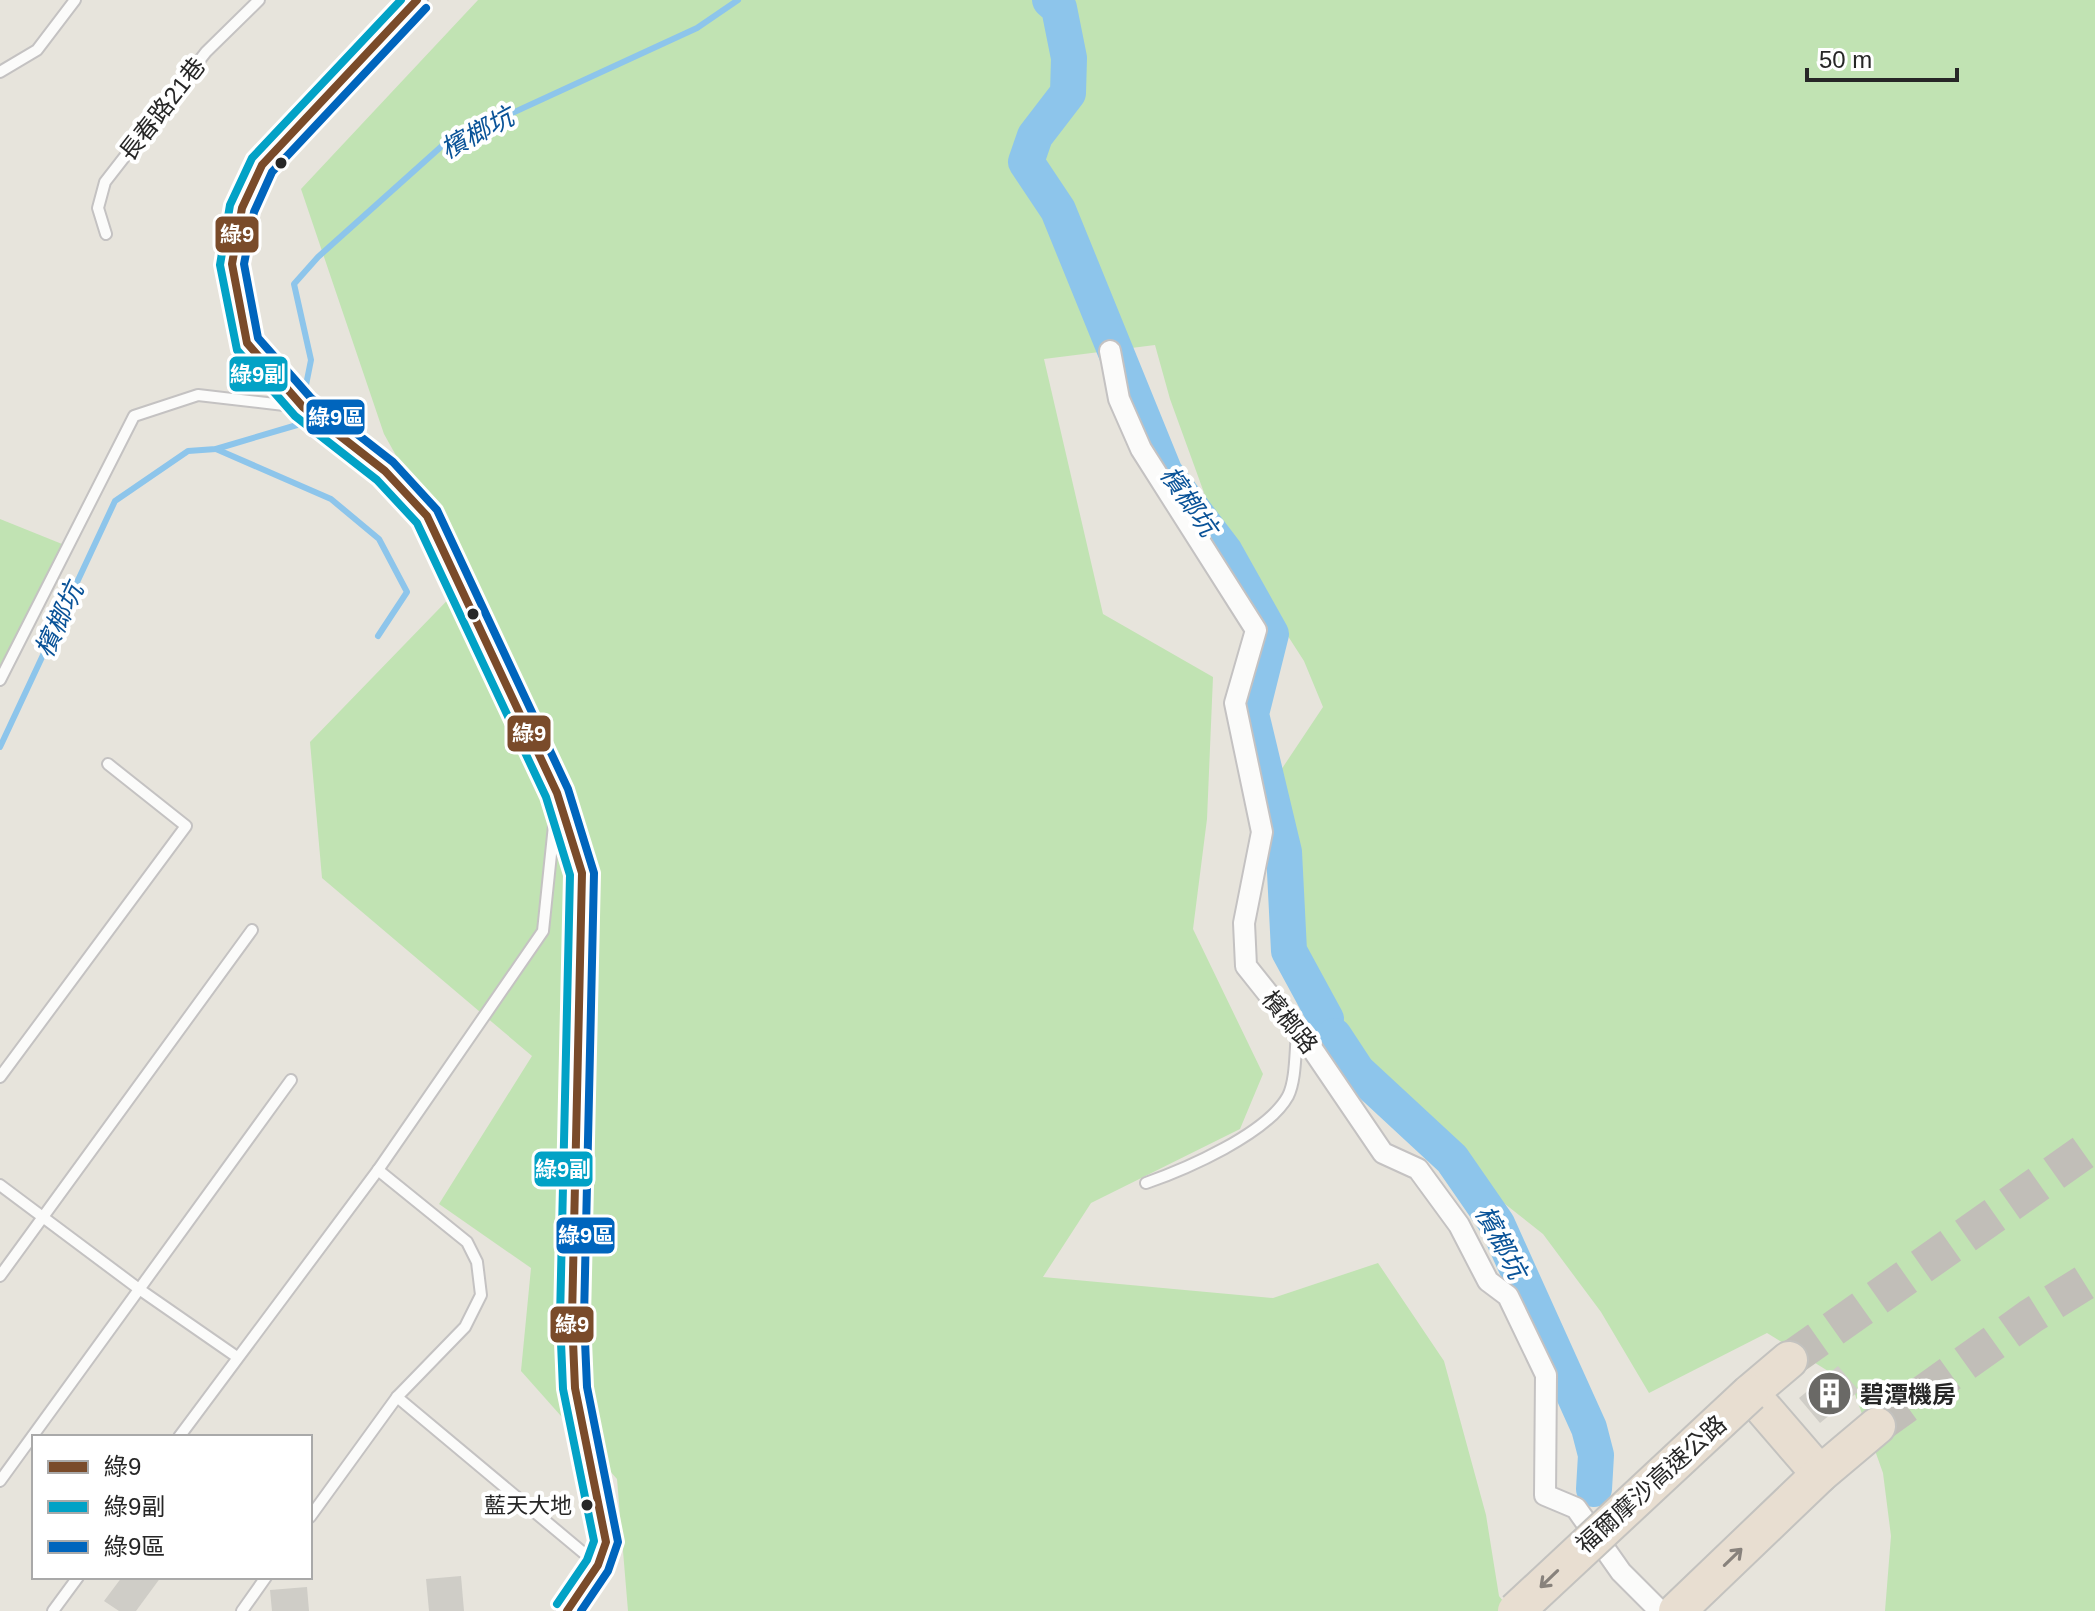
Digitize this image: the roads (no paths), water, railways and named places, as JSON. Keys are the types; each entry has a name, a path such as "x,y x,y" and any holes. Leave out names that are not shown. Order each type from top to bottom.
{"highway":[{"name":"福爾摩沙高速公路","path":"1516,1611 1789,1360"},
{"path":"1750,1393 1820,1474"},
{"path":"1677,1611 1820,1474 1877,1426"}],"street":[{"path":"417,0 262,165 242,208 232,264 247,343 303,407 385,471 427,516 557,793 582,873 572,1318 575,1388 606,1542 598,1565 567,1611"},
{"name":"檳榔路","path":"1110,351 1119,399 1141,449 1256,630 1235,703 1262,832 1244,923 1246,966 1297,1034 1313,1050 1383,1153 1418,1169 1459,1225 1488,1281 1508,1296 1546,1375 1545,1495 1576,1508 1621,1572 1660,1611"}],"lane":[{"path":"0,72 37,50 75,0"},
{"name":"長春路21巷","path":"106,234 98,208 105,182 206,52 259,0"},
{"path":"0,680 134,416 198,395 303,407"},
{"path":"0,1077 186,826 108,764"},
{"path":"180,1435 378,1170 543,931 557,793"},
{"path":"0,1276 252,930"},
{"path":"1146,1183 1197,1160 1272,1116 1289,1094 1297,1034"},
{"path":"33,1435 291,1080"},
{"path":"312,1514 397,1397 465,1327 481,1295 477,1262 467,1242 378,1170"},
{"path":"0,1185 139,1289 237,1357"},
{"path":"397,1397 598,1565"},
{"path":"0,1481 32,1437"},
{"path":"53,1611 77,1579"},
{"path":"242,1611 265,1579"}],"waterway":[{"name":"檳榔坑","path":"306,385 311,360 294,284 318,257 443,145 697,28 738,0"},
{"name":"檳榔坑","path":"1050,0 1059,8 1069,58 1068,93 1035,136 1026,162 1058,210 1165,473 1225,552 1271,634 1251,714 1284,852 1289,951 1326,1019"},
{"name":"檳榔坑","path":"0,747 115,501 188,451 216,449 297,425"},
{"path":"216,449 331,499 379,539 407,592 378,636"},
{"name":"檳榔坑","path":"1334,1036 1357,1071 1452,1159 1497,1224 1589,1428 1596,1455 1594,1489"}],"tunnel":[{"path":"1789,1360 2095,1144"},
{"path":"1877,1426 2031,1316 2095,1276"}],"place":[{"name":"碧潭機房","path":"1829,1394"},
{"name":"藍天大地","path":"587,1505"}]}
